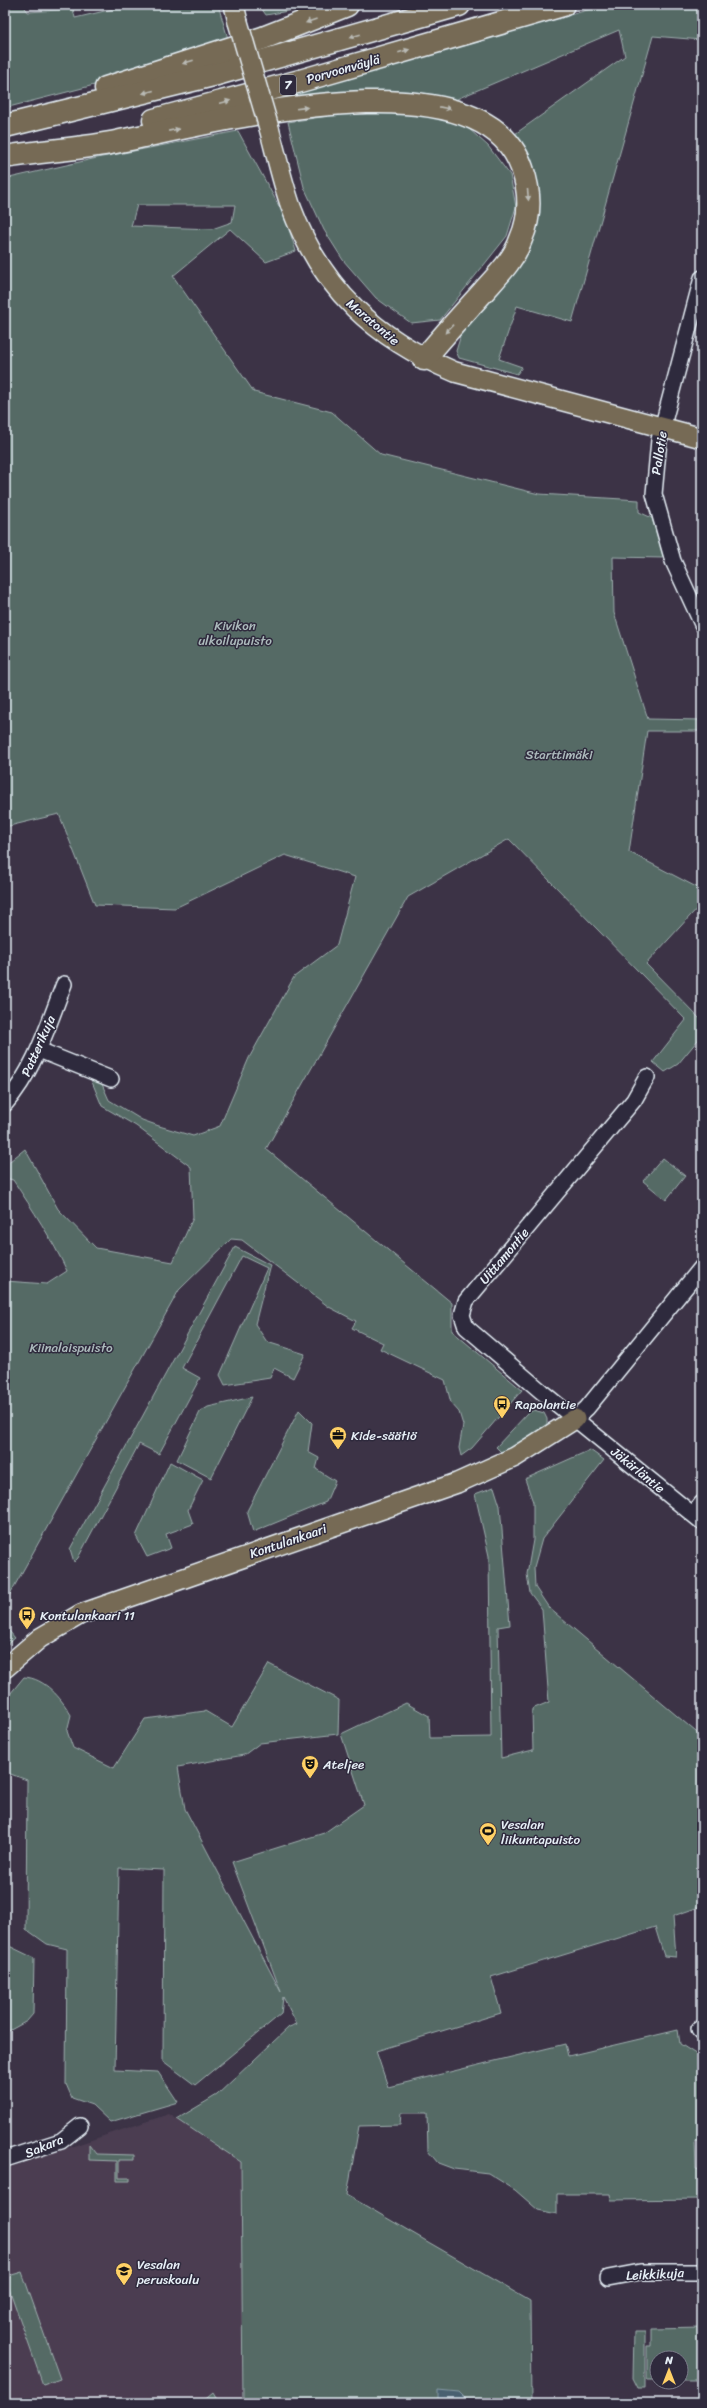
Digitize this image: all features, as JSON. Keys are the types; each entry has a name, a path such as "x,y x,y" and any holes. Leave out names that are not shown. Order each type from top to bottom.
{"highway":[{"path":"5,119 38,107 126,82 263,38 347,5"},
{"name":"7","path":"5,126 224,72 459,5"},
{"name":"Porvoonväylä","path":"8,156 226,102 563,5"},
{"path":"8,156 108,143 247,116 336,104 383,102 422,103 455,110 474,117 491,127 506,141 520,162 528,189 527,217 521,240 508,262 424,359"}],"main road":[{"name":"Maratontie","path":"236,13 291,206 304,237 318,261 354,309 382,333 424,359 485,381 662,429 702,438"},
{"name":"Kontulankaari","path":"5,1668 40,1638 81,1614 457,1483 515,1457 574,1419"}],"street":[{"name":"Pallotie","path":"702,278 662,429 655,472 654,494 657,509 673,561 702,624"},
{"name":"Patterikuja","path":"5,1104 24,1078 39,1050 64,984"},
{"path":"39,1050 111,1079"},
{"name":"Uittamontie","path":"574,1419 466,1327 462,1319 462,1311 466,1301 634,1100 647,1078"},
{"path":"574,1419 587,1408 699,1277"},
{"name":"Jäkärläntie","path":"574,1419 699,1513"},
{"name":"Sakara","path":"5,2159 61,2141 80,2126"},
{"name":"Leikkikuja","path":"608,2278 640,2272 702,2272"}],"shaded area":[{"name":"Vesalan peruskoulu","path":"169,2114 241,2162 243,2403 5,2403 5,2169"}],"green space":[{"path":"5,5 23,5 28,12 73,9 75,18 130,5 218,5 229,42 102,83 5,108"},
{"path":"259,5 321,5 266,15"},
{"path":"605,5 702,5 702,40 653,36 572,322 517,306 499,359 522,367 517,374 459,358 456,351 460,338 457,333 496,285 532,183 515,134 625,56 619,30 459,98 449,104 275,107 273,99"},
{"path":"355,112 415,114 443,119 468,128 488,146 510,175 516,207 507,236 440,320 411,323 376,298 343,260 324,230 304,187 288,122"},
{"path":"238,131 285,217 296,251 266,262 230,229 173,276 254,392 332,412 381,455 539,494 639,500 639,512 652,518 664,558 613,557 614,613 648,719 702,720 702,731 647,731 629,852 702,890 702,903 646,964 702,1021 702,1035 678,1064 665,1072 653,1062 686,1020 509,839 408,897 266,1149 452,1303 452,1331 522,1390 472,1448 461,1456 459,1448 463,1425 459,1412 451,1403 445,1380 380,1349 383,1343 352,1328 356,1321 329,1307 242,1240 231,1239 179,1290 5,1603 5,1281 47,1284 67,1271 49,1236 13,1180 5,1178 5,1165 25,1149 58,1209 96,1248 173,1262 193,1218 191,1167 136,1126 102,1106 90,1077 101,1082 109,1100 142,1120 193,1136 220,1126 249,1058 294,977 337,945 355,877 285,855 175,908 95,905 59,814 5,827 5,179 97,158","holes":["137,205 235,205 232,222 212,229 131,226"]},
{"path":"663,1158 685,1176 666,1200 643,1181"},
{"path":"235,1247 270,1265 255,1324 267,1342 305,1354 293,1378 274,1368 270,1378 225,1385 220,1375 267,1268 242,1256 182,1368 200,1378 159,1454 139,1444 78,1558 74,1562 70,1549"},
{"path":"252,1397 211,1478 177,1460 200,1412 208,1407"},
{"path":"299,1410 312,1423 308,1452 319,1458 316,1469 335,1481 326,1502 253,1532 247,1511"},
{"path":"534,1410 544,1413 547,1419 547,1426 504,1455 496,1447 528,1413"},
{"path":"590,1450 604,1460 542,1539 534,1567 535,1587 549,1608 702,1737 702,1906 673,1916 676,1957 664,1956 655,1927 491,1977 501,2013 376,2051 388,2087 565,2044 568,2056 678,2030 680,2044 702,2058 702,2141 695,2141 696,2169 702,2170 702,2199 611,2200 610,2194 557,2194 557,2214 538,2210 515,2190 488,2173 454,2169 438,2163 428,2151 427,2113 401,2113 400,2125 359,2126 347,2195 530,2301 531,2403 243,2403 241,2162 177,2119 217,2095 289,2027 297,2024 283,1997 281,2014 195,2085 163,2061 164,1870 119,1868 115,2070 158,2072 178,2102 110,2122 92,2105 72,2098 66,2084 67,1949 47,1944 26,1929 27,1780 5,1772 5,1700 24,1677 39,1681 52,1690 71,1715 67,1731 73,1748 114,1768 145,1719 205,1711 232,1727 269,1664 339,1700 338,1734 260,1743 244,1755 178,1767 185,1809 281,1992 232,1862 324,1833 364,1805 341,1734 406,1703 429,1716 430,1738 491,1737 489,1556 475,1494 494,1487 500,1506 510,1625 498,1627 501,1758 533,1750 532,1709 549,1702 542,1609 530,1593 527,1574 533,1540 533,1502 525,1479"},
{"path":"170,1462 203,1480 188,1510 193,1524 166,1534 171,1548 147,1557 136,1536"},
{"path":"5,1626 15,1638 5,1646"},
{"path":"5,1944 34,1958 33,2014 27,2021 5,2033"},
{"path":"89,2145 96,2154 134,2155 134,2160 119,2160 119,2178 130,2178 130,2181 117,2181 117,2161 89,2160"},
{"path":"22,2272 60,2379 43,2385 5,2277"},
{"path":"702,2328 702,2376 699,2380 689,2380 689,2350 649,2350 649,2380 647,2380 647,2346 651,2346 651,2329"},
{"path":"634,2332 645,2332 645,2388 638,2388 633,2378"},
{"path":"213,2393 219,2403 201,2403"}],"water":[{"path":"438,2390 459,2392 470,2403 438,2403"}],"place":[{"name":"Rapolantie","path":"502,1419"},
{"name":"Kide-säätiö","path":"338,1450"},
{"name":"Kontulankaari 11","path":"27,1630"},
{"name":"Ateljee","path":"310,1779"},
{"name":"Vesalan liikuntapuisto","path":"488,1846"},
{"name":"Vesalan peruskoulu","path":"124,2286"}],"park label":[{"name":"Kivikon ulkoilupuisto","path":"235,632"},
{"name":"Starttimäki","path":"559,754"},
{"name":"Kiinalaispuisto","path":"71,1347"}]}
